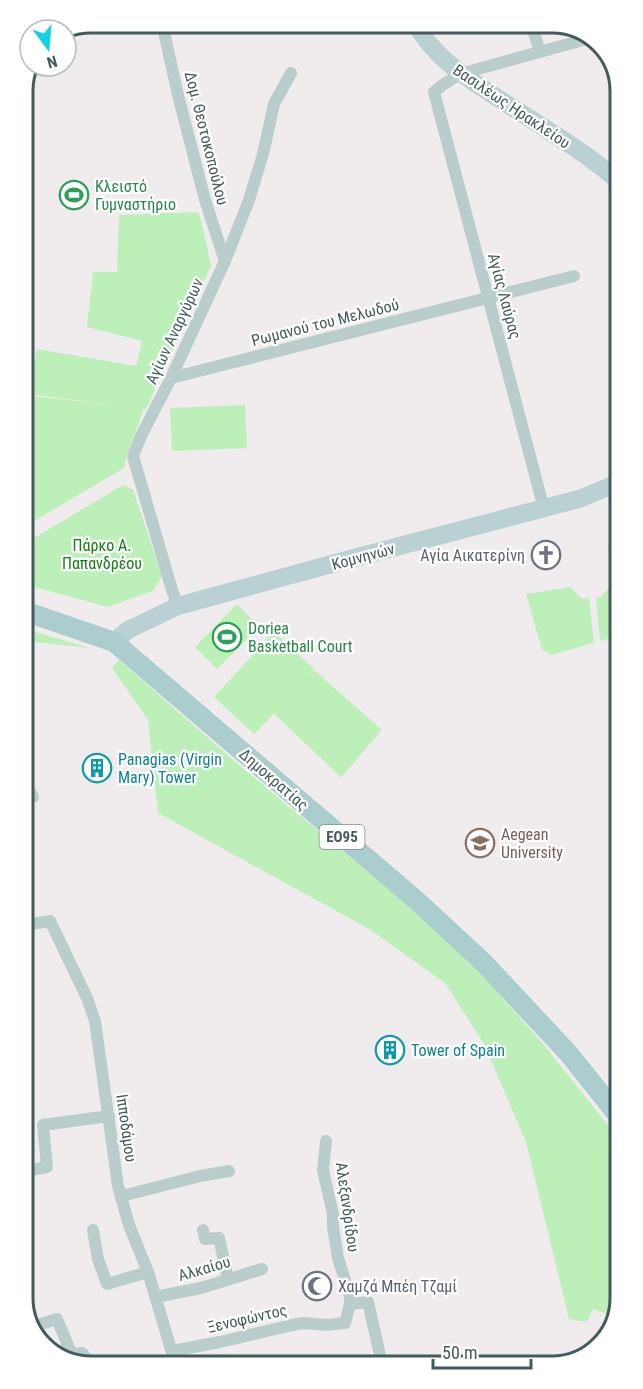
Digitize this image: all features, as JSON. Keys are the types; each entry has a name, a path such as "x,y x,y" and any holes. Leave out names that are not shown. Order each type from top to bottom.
{"main road":[{"name":"Δημοκρατίας","path":"33,613 114,642 400,887 483,962 569,1054 610,1105"}],"street":[{"name":"Δομ. Θεοτοκοπούλου","path":"164,33 205,200 224,258"},
{"name":"Βασιλέως Ηρακλείου","path":"421,33 433,49 460,74 568,143 610,175"},
{"path":"534,33 540,52"},
{"path":"460,74 581,41"},
{"name":"Αγίων Αναργύρων","path":"178,606 133,456 171,378 249,200 263,154 274,104 291,72"},
{"name":"Αγίας Λαύρας","path":"460,74 434,92 544,509"},
{"name":"Ρωμανού του Μελωδού","path":"171,378 574,276"},
{"name":"Κομνηνών","path":"114,642 128,630 178,606 544,509 579,499 610,486"},
{"name":"Ιπποδάμου","path":"33,924 50,921 87,998 95,1021 118,1186 129,1225 148,1272 173,1356"},
{"path":"33,1170 47,1167 43,1125 109,1116"},
{"name":"Αλεξανδρίδου","path":"326,1141 323,1170 333,1214 338,1258 350,1296 350,1304"},
{"path":"122,1196 229,1171"},
{"path":"93,1230 98,1259 107,1284 148,1272"},
{"path":"203,1230 205,1239 219,1239 228,1279"},
{"name":"Αλκαίου","path":"155,1297 201,1288 262,1269"},
{"path":"350,1304 368,1302 380,1356"},
{"name":"Ξενοφώντος","path":"180,1356 220,1342 292,1325 345,1323 350,1304"},
{"path":"39,1324 57,1319 71,1352 82,1353 84,1356"}],"green space":[{"path":"198,212 211,266 146,409 144,409 124,468 33,522 33,396 130,407 33,395 33,367 37,349 136,366 142,341 87,327 93,272 117,272 119,215"},
{"path":"245,405 247,448 172,451 170,408"},
{"name":"Πάρκο Α. Παπανδρέου","path":"123,485 133,490 162,576 153,591 107,607 33,586 33,539"},
{"path":"608,546 610,546 610,572"},
{"path":"610,586 610,638 600,641 596,597 600,598"},
{"path":"570,587 582,599 589,598 594,643 551,655 542,649 526,594"},
{"name":"Doriea Basketball Court","path":"237,604 259,627 217,669 195,647"},
{"path":"33,631 90,648 33,642"},
{"path":"274,632 314,669 308,676 314,670 382,730 341,777 274,714 254,734 214,697"},
{"path":"119,660 239,765 428,922 476,968 544,1045 610,1128 610,1298 608,1314 593,1309 587,1322 569,1319 526,1142 484,1044 445,983 369,929 158,813 148,720 112,668"}],"place":[{"name":"Κλειστό Γυμναστήριο","path":"74,195"},
{"name":"Αγία Αικατερίνη","path":"546,555"},
{"name":"Doriea Basketball Court","path":"227,637"},
{"name":"Panagias (Virgin Mary) Tower","path":"97,768"},
{"name":"Aegean University","path":"480,843"},
{"name":"Tower of Spain","path":"390,1050"},
{"name":"Χαμζά Μπέη Τζαμί","path":"317,1286"}]}
